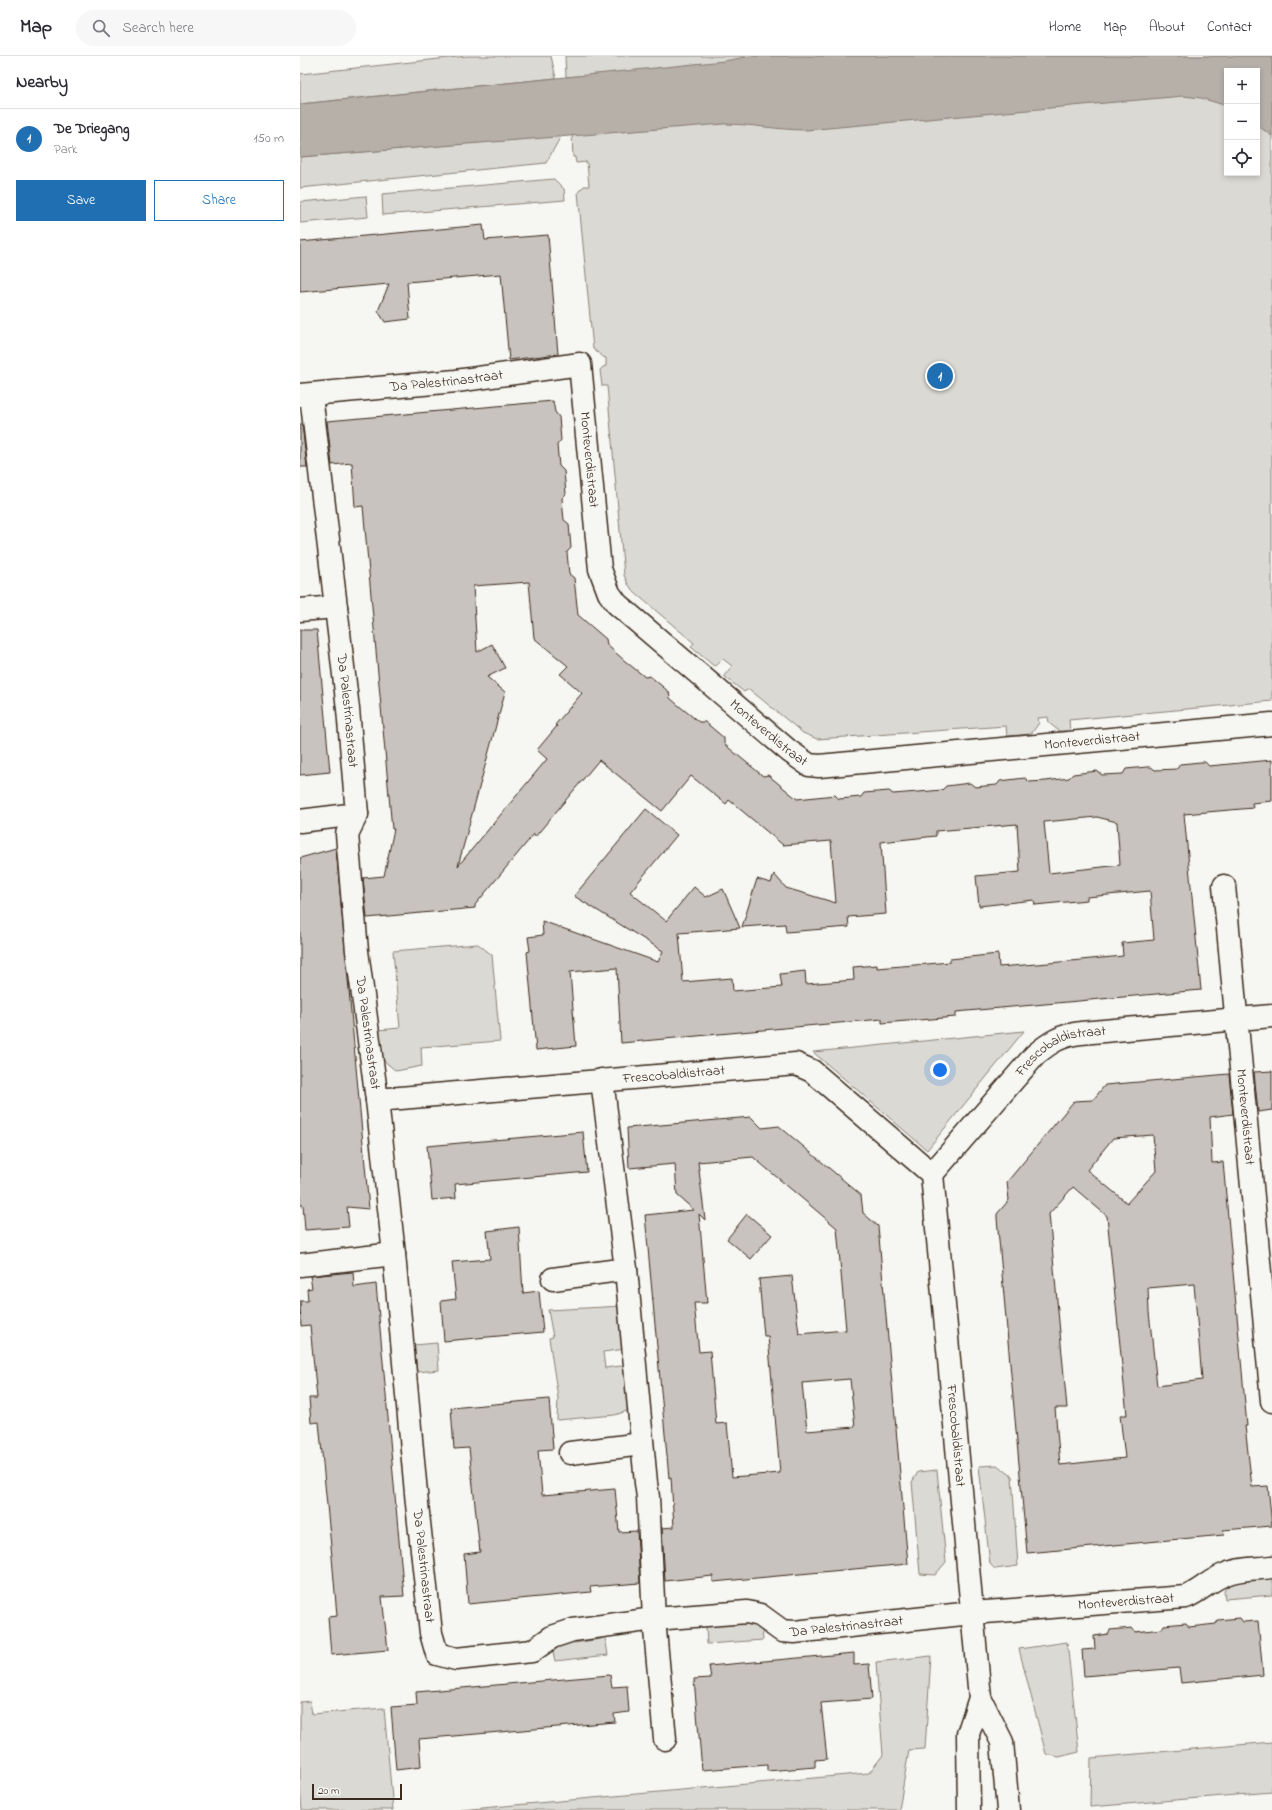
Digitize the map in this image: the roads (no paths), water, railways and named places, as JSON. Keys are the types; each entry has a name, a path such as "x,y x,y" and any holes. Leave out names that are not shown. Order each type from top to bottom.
{"street":[{"name":"Da Palestrinastraat","path":"580,364 456,381 306,395 326,512 348,709 357,814 347,834 357,950 377,1100 394,1254 417,1504 430,1625 437,1654 456,1659 532,1651 552,1637 573,1630 654,1619 747,1612 760,1615 782,1631 794,1632 972,1612"},
{"name":"Monteverdistraat","path":"580,364 600,569 609,593 617,604 789,751 809,765 820,766 1272,724"},
{"path":"300,610 336,607"},
{"path":"300,821 357,814"},
{"path":"1224,886 1236,1019"},
{"name":"Frescobaldistraat","path":"932,1174 1035,1055 1048,1044 1059,1038 1070,1034 1272,1016"},
{"name":"Monteverdistraat","path":"1236,1019 1263,1214 1272,1401"},
{"name":"Frescobaldistraat","path":"377,1100 796,1064 812,1071 932,1174 980,1698 1002,1742 1008,1810"},
{"path":"602,1080 626,1269 648,1497 654,1619 665,1739"},
{"path":"300,1265 394,1254"},
{"path":"553,1279 626,1269"},
{"path":"570,1453 642,1444"},
{"name":"Monteverdistraat","path":"972,1612 1186,1597 1197,1593 1218,1577 1227,1573 1272,1567"},
{"name":"Frescobaldistraat","path":"969,1810 968,1734 980,1698"}],"place":[{"name":"De Driegang","path":"940,376"}]}
